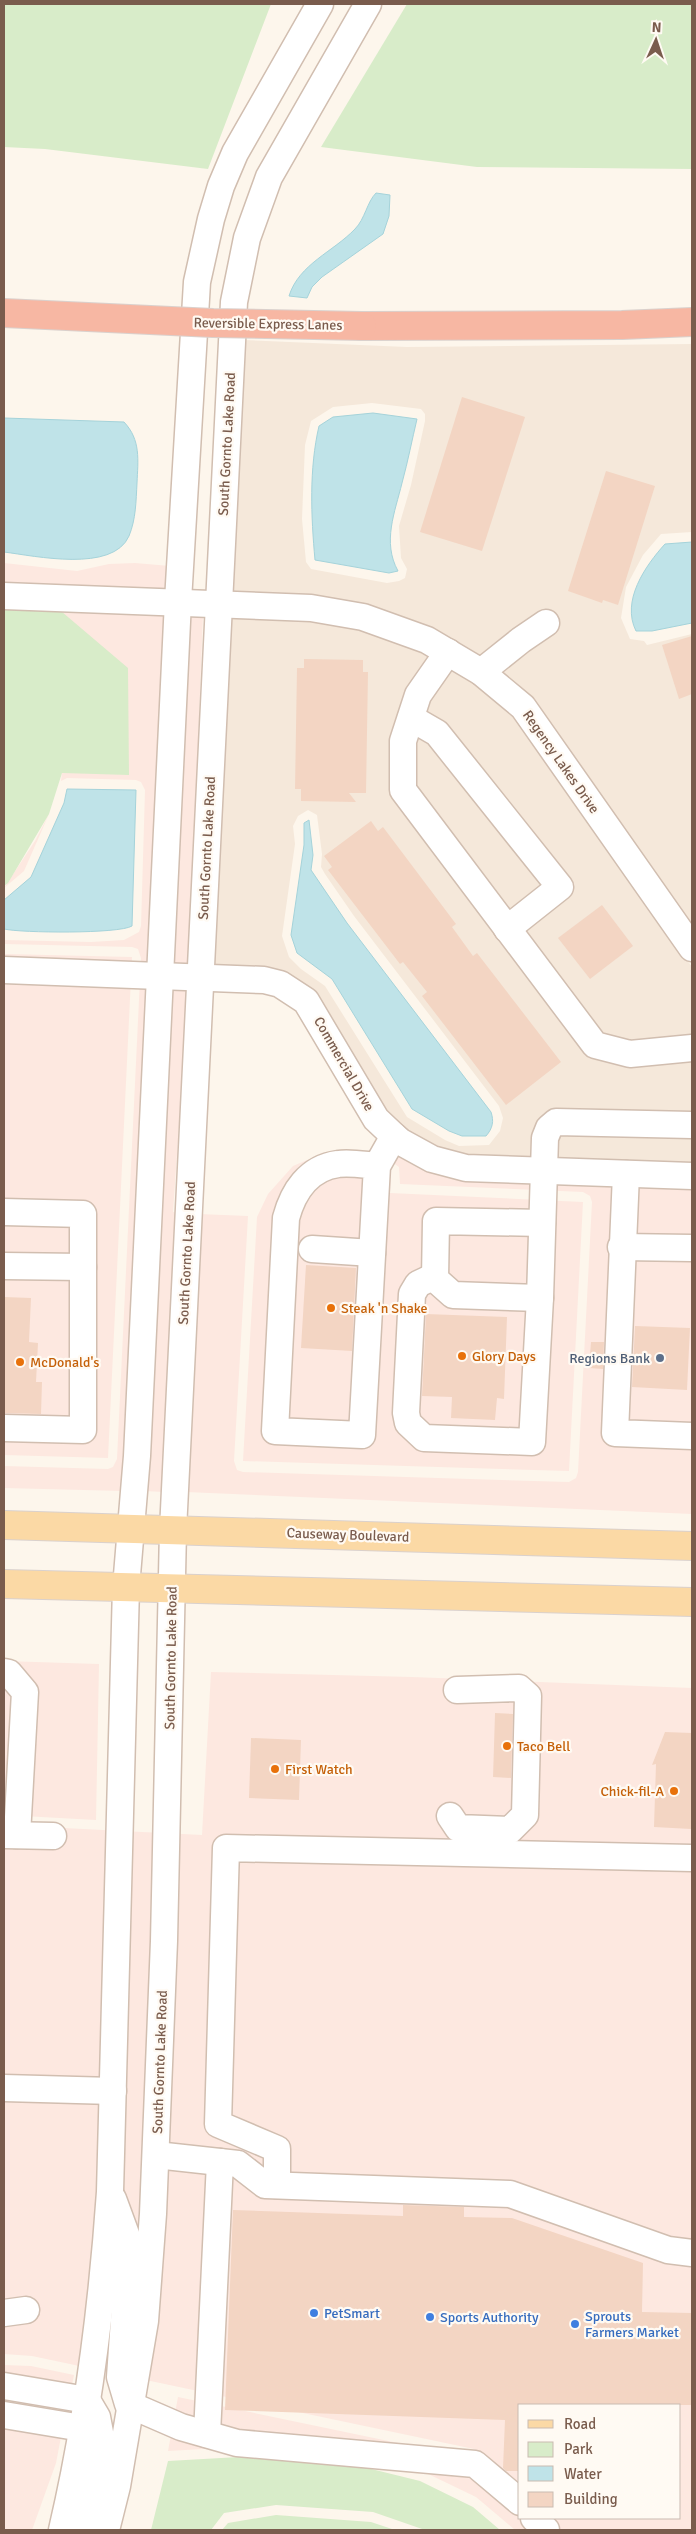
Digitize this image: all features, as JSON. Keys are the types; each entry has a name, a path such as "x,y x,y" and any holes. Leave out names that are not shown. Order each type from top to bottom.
{"highway":[{"name":"Reversible Express Lanes","path":"533,326 692,306"},
{"name":"Reversible Express Lanes","path":"4,313 213,323 362,326 622,325 692,322"}],"main road":[{"name":"Causeway Boulevard","path":"4,1525 692,1546"},
{"path":"4,1584 692,1602"}],"street":[{"path":"62,2530 87,2400 104,2283 110,2192 126,1587 149,1222 178,601 197,282 203,250 221,186 236,153 320,4"},
{"name":"South Gornto Lake Road","path":"106,2530 131,2406 145,2321 156,2155 164,1941 173,1530 234,302 240,267 253,217 269,177 368,4"},
{"name":"Regency Lakes Drive","path":"4,596 178,601 311,608 363,617 427,640 481,672 523,707 692,948"},
{"path":"481,672 546,623"},
{"path":"448,652 418,695 407,729 403,790 595,1045 630,1054 692,1048"},
{"path":"407,729 437,733 560,888 507,928"},
{"name":"Commercial Drive","path":"4,970 264,980 287,987 306,1001 376,1119 401,1142 432,1158 466,1168 692,1176"},
{"path":"435,1276 418,1284 412,1294 406,1413 408,1423 424,1438 532,1442 540,1298 545,1138 550,1128 556,1122 692,1125"},
{"path":"378,1166 337,1164 314,1173 301,1184 291,1200 286,1218 275,1431 362,1435 378,1166 394,1136"},
{"path":"626,1174 621,1247 615,1433 692,1436"},
{"path":"4,1212 83,1214 83,1430 4,1428"},
{"path":"540,1298 453,1295 435,1279 436,1221 542,1223"},
{"path":"621,1247 692,1248"},
{"path":"312,1250 372,1253"},
{"path":"4,1266 82,1267"},
{"path":"4,1672 9,1672 25,1692 12,1775 11,1835 53,1836"},
{"path":"450,1816 458,1828 510,1830 525,1815 528,1696 519,1688 457,1690"},
{"path":"277,2185 277,2149 218,2124 226,1848 692,1858"},
{"path":"4,2088 113,2091"},
{"path":"156,2155 238,2164 264,2185 510,2194 668,2250 692,2253"},
{"path":"207,2434 220,2162"},
{"path":"110,2192 127,2237 128,2263 120,2377 128,2404 181,2427 238,2443 476,2464 518,2500"},
{"path":"4,2386 87,2400 97,2417 102,2443 84,2530"},
{"path":"4,2415 82,2428"},
{"path":"535,2519 546,2530"}],"shaded area":[{"path":"243,340 407,347 692,344 692,532 661,534 643,555 626,587 621,618 630,639 644,641 647,645 692,634 692,929 487,662 231,592","holes":["372,403 421,409 425,414 425,421 411,485 399,526 401,558 407,569 405,578 387,583 311,569 306,562 302,519 305,445 311,421 333,407"]},
{"path":"4,563 77,571 109,564 135,563 170,566 123,1491 4,1488 4,1466 108,1469 113,1467 117,1459 141,958 138,949 132,947 4,944 4,940 91,942 124,940 139,932 141,926 145,790 141,782 136,780 67,778 61,781 62,773 4,606"},
{"path":"188,614 203,614 189,980 173,1212 178,1213 164,1492 144,1491"},
{"path":"230,616 310,620 360,628 423,651 475,682 515,715 692,967 692,1164 468,1156 435,1147 407,1132 384,1111 323,1007 212,966","holes":["308,810 317,815 322,854 321,867 325,874 354,916 499,1106 503,1118 500,1131 489,1145 459,1146 445,1140 407,1117 325,986 301,969 289,957 282,936 295,844 293,826 298,816"]},
{"path":"49,814 24,871 4,888 35,841"},
{"path":"4,954 132,957 108,1458 4,1455"},
{"path":"326,1152 359,1152 391,1172 390,1193 583,1202 569,1471 243,1461 257,1217 268,1194 293,1166"},
{"path":"382,1155 692,1188 692,1514 186,1492 199,1214 248,1216 234,1461 237,1470 243,1472 569,1482 576,1478 578,1472 592,1202 590,1196 583,1192 400,1184 399,1167"},
{"path":"4,1661 99,1664 96,1820 4,1815"},
{"path":"211,1672 412,1677 692,1688 692,2530 559,2530 547,2519 681,2519 681,2404 518,2404 518,2490 474,2449 32,2356 4,2354 4,1825 202,1835"},
{"path":"4,2365 31,2366 74,2375 72,2385 4,2374"},
{"path":"178,2397 470,2458 518,2504 518,2519 533,2519 545,2530 515,2530 476,2497 422,2471 239,2447 168,2451"},
{"path":"4,2427 61,2437 56,2463 32,2530 4,2530"}],"green space":[{"path":"4,4 271,4 208,169 45,149 4,147"},
{"path":"407,4 692,4 692,169 477,167 321,147"},
{"path":"4,606 55,606 128,668 129,775 62,773 49,814 8,883 4,886"},
{"path":"239,2457 355,2465 420,2481 473,2507 500,2530 425,2530 373,2512 276,2505 224,2513 211,2530 151,2530 168,2461"},
{"path":"276,2515 371,2522 395,2530 222,2530 228,2523"}],"water":[{"path":"376,193 390,195 389,216 383,234 322,277 312,287 307,298 289,296 300,275 355,229"},
{"path":"373,413 417,419 391,527 391,549 398,571 389,573 315,560 312,476 319,426 333,417"},
{"path":"4,418 124,422 136,443 138,466 133,523 129,536 120,547 107,555 72,559 4,552"},
{"path":"692,542 692,623 652,631 636,631 632,620 631,608 637,584 643,573 665,544"},
{"path":"67,789 136,790 132,926 123,929 90,932 4,929 4,900 31,877 64,803"},
{"path":"309,820 313,855 311,870 347,923 491,1112 492,1124 486,1136 462,1136 449,1131 412,1109 332,979 297,953 291,935 304,845 304,823"}],"building":[{"path":"462,397 525,417 482,551 420,532"},
{"path":"606,471 655,486 618,605 603,600 602,603 568,591"},
{"path":"692,636 692,694 679,699 662,645"},
{"path":"304,659 363,660 363,672 368,672 366,793 349,793 356,802 301,801 301,789 295,789 297,668 304,668"},
{"path":"371,821 378,831 383,827 456,924 452,927 473,956 477,953 561,1062 506,1105 422,996 427,992 403,962 400,964 328,870 332,867 324,856"},
{"path":"602,905 633,946 590,979 558,938"},
{"name":"Steak 'n Shake","path":"306,1265 356,1268 352,1351 301,1348"},
{"name":"McDonald's","path":"4,1297 31,1298 29,1342 38,1343 36,1382 42,1382 41,1414 4,1413"},
{"name":"Glory Days","path":"426,1314 507,1317 504,1399 497,1398 495,1420 451,1418 452,1397 422,1396"},
{"name":"Regions Bank","path":"635,1326 690,1328 687,1390 632,1387"},
{"path":"591,1342 604,1342 603,1369 589,1368"},
{"name":"Taco Bell","path":"495,1713 513,1714 511,1778 493,1777"},
{"name":"Chick-fil-A","path":"665,1732 692,1733 691,1829 654,1827 656,1764 652,1765"},
{"name":"First Watch","path":"251,1738 301,1740 299,1800 249,1798"},
{"path":"403,2205 464,2207 464,2217 512,2218 643,2263 642,2312 692,2313 692,2405 518,2404 518,2471 506,2471 503,2468 505,2420 225,2410 233,2210 403,2216"}],"place":[{"name":"Steak 'n Shake","path":"331,1308"},
{"name":"Glory Days","path":"462,1356"},
{"name":"Regions Bank","path":"660,1358"},
{"name":"McDonald's","path":"20,1362"},
{"name":"Taco Bell","path":"507,1746"},
{"name":"First Watch","path":"275,1769"},
{"name":"Chick-fil-A","path":"674,1791"},
{"name":"PetSmart","path":"314,2313"},
{"name":"Sports Authority","path":"430,2317"},
{"name":"Sprouts Farmers Market","path":"575,2324"}]}
